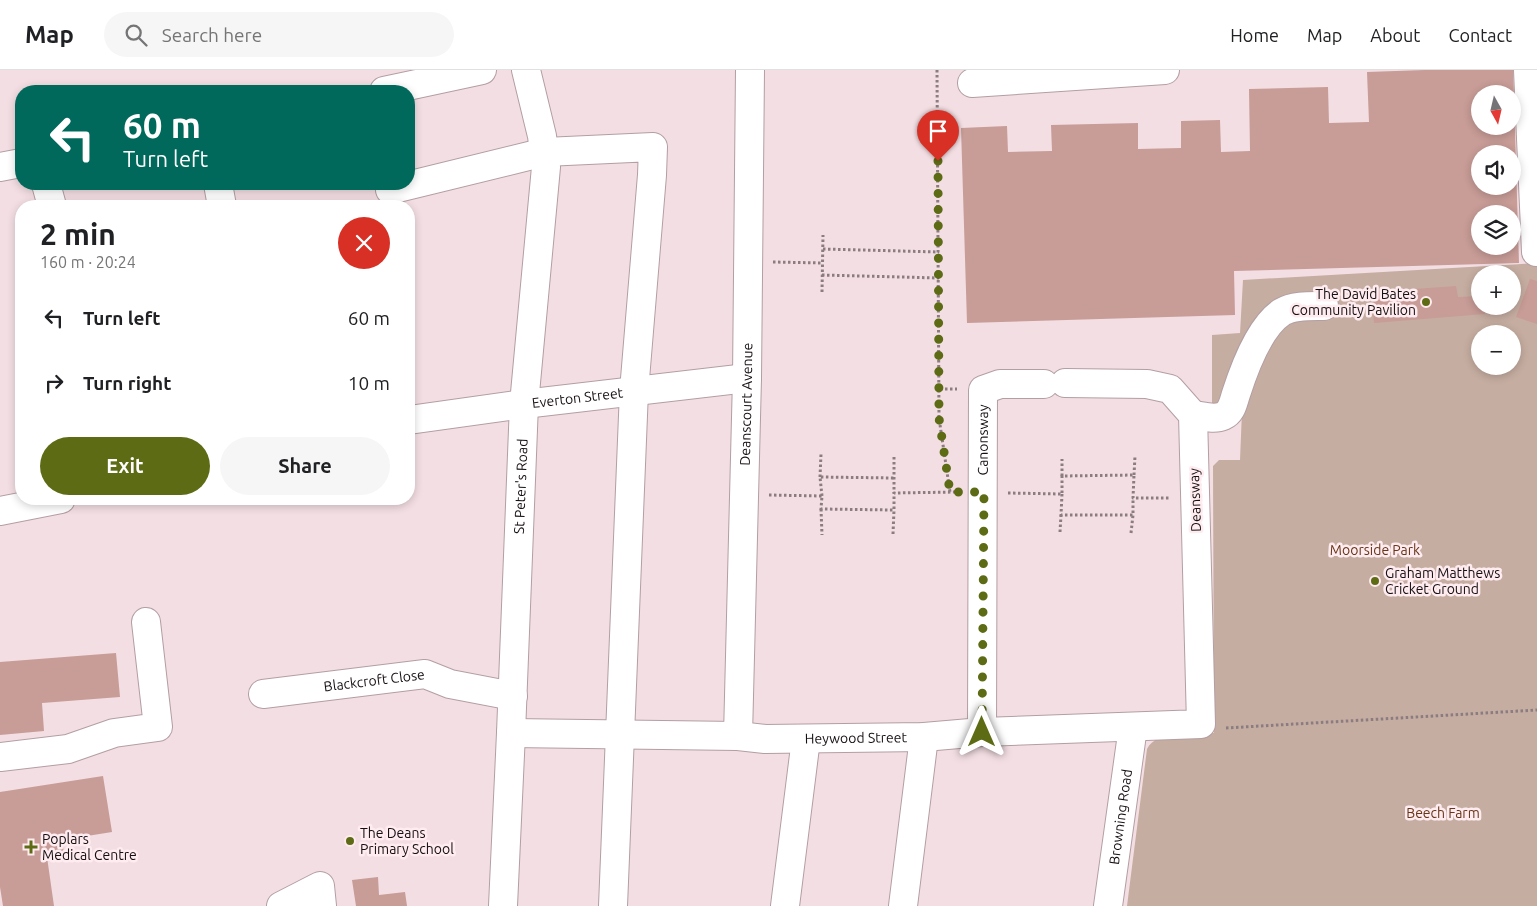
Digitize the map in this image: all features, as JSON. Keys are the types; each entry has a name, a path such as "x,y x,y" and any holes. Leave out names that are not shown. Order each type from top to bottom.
{"street":[{"path":"412,85 482,70"},
{"name":"St Peter's Road","path":"503,906 512,733 524,404 546,167 545,152 526,70"},
{"name":"Deanscourt Avenue","path":"750,70 744,495 752,738"},
{"path":"972,83 1165,70"},
{"path":"1528,70 1536,252"},
{"path":"389,198 545,152 652,147 652,175 634,391 613,906"},
{"path":"0,167 15,165"},
{"path":"1193,415 1213,418 1224,416 1231,410 1252,352 1268,326 1283,312 1300,307 1324,306"},
{"name":"Everton Street","path":"415,419 524,404 747,378"},
{"name":"Canonsway","path":"982,732 983,390 1000,384 1147,384 1170,389 1193,415"},
{"name":"Deansway","path":"1193,415 1201,724"},
{"path":"0,511 30,505"},
{"path":"0,757 68,749 114,732 158,727 146,622"},
{"name":"Blackcroft Close","path":"263,694 425,674 450,684 513,696"},
{"name":"Heywood Street","path":"512,733 806,739 924,737 982,732 1201,724"},
{"name":"Browning Road","path":"1108,906 1133,727"},
{"path":"903,906 924,737"},
{"path":"785,906 806,739"},
{"path":"281,906 320,886 322,906"}],"path":[{"path":"937,70 939,418 950,492"},
{"path":"822,292 823,234"},
{"path":"823,249 939,252"},
{"path":"748,262 822,262"},
{"path":"822,275 939,278"},
{"path":"821,454 822,535"},
{"path":"1131,533 1135,456"},
{"path":"893,534 894,457"},
{"path":"1060,532 1062,459"},
{"path":"1062,476 1134,475"},
{"path":"820,478 894,478"},
{"path":"894,493 984,492 1062,494"},
{"path":"744,495 822,496"},
{"path":"1133,498 1195,497"},
{"path":"821,509 894,510"},
{"path":"1061,515 1133,515"},
{"path":"1201,724 1217,729 1537,710"}],"green space":[{"name":"Moorside Park","path":"1537,263 1537,906 1127,906 1147,749 1159,738 1167,736 1214,733 1213,466 1219,460 1240,460 1242,411 1212,411 1212,335 1240,333 1243,280 1471,267 1471,315 1521,315 1521,265 1502,265"}],"building":[{"path":"1513,70 1514,85 1471,85 1471,135 1515,135 1515,145 1471,145 1471,195 1517,195 1517,205 1471,205 1471,255 1519,255 1519,263 1234,271 1235,315 967,323 961,128 1007,126 1008,152 1052,151 1051,125 1138,123 1138,149 1181,148 1181,121 1220,120 1221,152 1250,151 1249,89 1328,87 1329,123 1369,122 1367,72"},
{"path":"1530,279 1537,281 1537,324 1516,317 1517,315 1521,315 1521,303"},
{"name":"The David Bates Community Pavilion","path":"1456,286 1458,297 1471,296 1471,315 1473,315 1374,323 1372,292"},
{"path":"116,653 120,697 42,703 44,731 0,735 0,662"},
{"name":"Poplars Medical Centre","path":"103,776 112,832 62,840 64,854 47,857 54,906 3,906 0,887 0,792"},
{"path":"378,877 379,895 405,892 407,906 356,906 352,880"}],"place":[{"name":"The David Bates Community Pavilion","path":"1426,302"},
{"name":"Graham Matthews Cricket Ground","path":"1375,581"},
{"name":"The Deans Primary School","path":"350,841"},
{"name":"Poplars Medical Centre","path":"31,847"}],"route":[{"path":"938,161 939,418 950,492 984,492 982,732"}],"park label":[{"name":"Beech Farm","path":"1443,813"}]}
